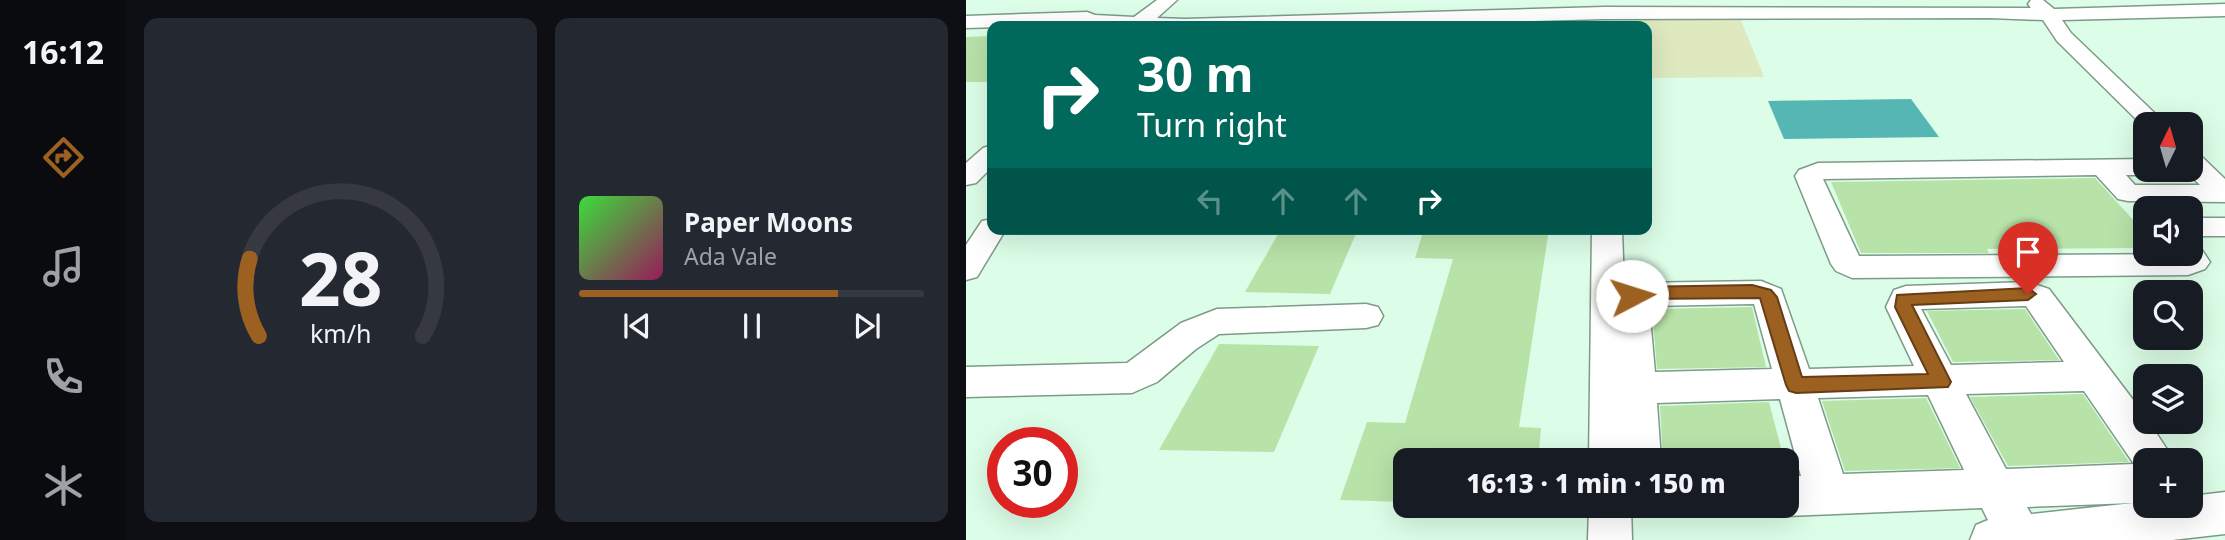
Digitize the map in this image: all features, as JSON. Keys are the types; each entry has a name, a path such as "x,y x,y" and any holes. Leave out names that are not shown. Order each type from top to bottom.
{"street":[{"path":"1408,18 1418,0"},
{"path":"1068,20 1161,6 1193,17"},
{"path":"1142,21 1161,6"},
{"path":"1168,21 1193,17 1277,21 1408,18 1441,9 1604,13 1764,6 1846,6 1989,12 2028,6 2092,13 2225,10"},
{"path":"2028,6 2142,112"},
{"path":"1017,21 1079,21"},
{"path":"966,22 987,22"},
{"path":"966,177 987,158"},
{"path":"2103,167 2133,198"},
{"path":"2133,167 1818,171 1808,176 1847,264 1852,267 2133,264"},
{"path":"2155,196 2210,178"},
{"path":"2203,227 2225,227"},
{"path":"966,269 988,235"},
{"path":"1607,235 1609,448"},
{"path":"1640,448 1632,295 1752,290 1769,297 1829,495"},
{"path":"2146,448 2035,295 1906,298 1903,307 1995,489 2005,538 2225,513"},
{"path":"966,382 1132,378 1149,370 1186,335 1217,322 1366,316"},
{"path":"1637,388 2095,376"},
{"path":"1799,496 2133,484"},
{"path":"1610,518 1611,540"}],"green space":[{"path":"1740,18 1764,77 1652,78 1652,21 1616,21"}],"water":[{"path":"1911,99 1939,137 1784,139 1768,101"}],"building":[{"path":"987,36 987,82 966,82 966,37"},
{"path":"2095,178 2133,220 2133,248 1987,249 1989,253 1861,253 1831,182"},
{"path":"1278,235 1355,235 1330,294 1245,292"},
{"path":"1422,235 1548,235 1519,427 1541,428 1539,448 1393,448 1393,502 1340,500 1367,422 1405,423 1453,259 1415,258"},
{"path":"1752,307 1766,367 1657,369 1652,309"},
{"path":"2025,309 2059,360 1953,362 1927,311"},
{"path":"1219,344 1319,346 1274,452 1159,450"},
{"path":"2083,394 2129,462 2008,466 1970,397"},
{"path":"1926,398 1960,468 1845,471 1822,401"},
{"path":"1769,402 1781,448 1662,448 1660,406"}],"route":[{"path":"1632,296 1634,293 1752,290 1765,294 1769,297 1796,385 1941,382 1903,307 1903,299 2028,294"}]}
